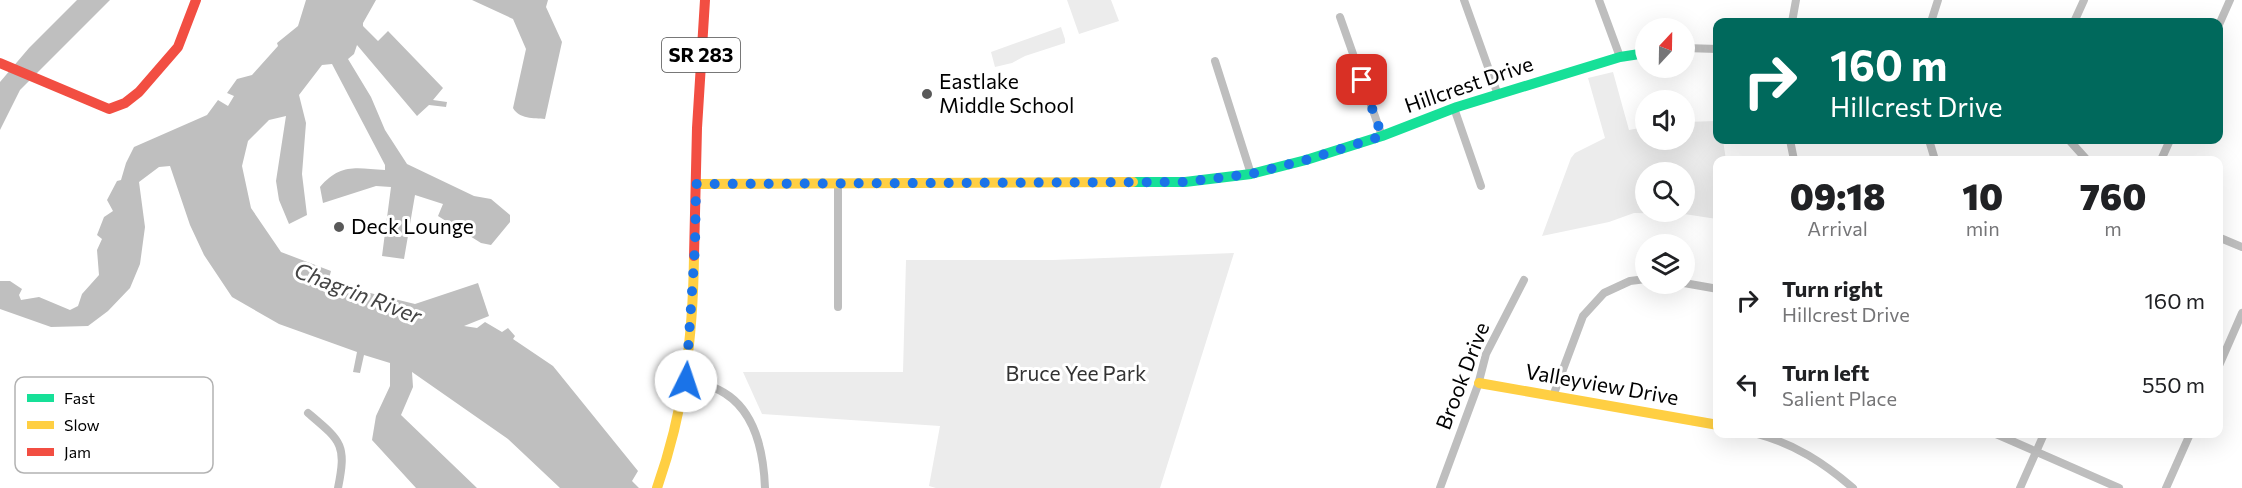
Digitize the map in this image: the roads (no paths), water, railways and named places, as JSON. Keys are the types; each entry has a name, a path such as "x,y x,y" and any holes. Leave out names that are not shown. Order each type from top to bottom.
{"street":[{"path":"1,63 109,109 125,103 139,92 178,47 196,0"},
{"name":"SR 283","path":"657,488 666,467 686,381 695,240 696,146 705,0"},
{"path":"1464,0 1498,95"},
{"path":"1599,0 1620,57"},
{"path":"1793,18 1796,0"},
{"path":"1932,18 1938,0"},
{"path":"2076,18 2084,0"},
{"path":"2222,18 2230,0"},
{"path":"1340,17 1382,136"},
{"path":"1695,48 1713,49"},
{"name":"Hillcrest Drive","path":"696,184 1185,182 1251,174 1306,160 1382,136 1454,108 1620,57 1635,55"},
{"path":"1215,62 1251,174"},
{"path":"1454,108 1481,186"},
{"path":"2073,144 2084,156"},
{"path":"838,185 838,307"},
{"path":"2223,239 2242,247"},
{"name":"Brook Drive","path":"1440,488 1479,383 1486,354 1524,280"},
{"path":"1553,396 1583,316 1604,293 1635,280"},
{"path":"1695,285 1713,288"},
{"path":"2223,357 2242,314"},
{"path":"686,381 707,383 727,395 743,409 758,438 765,488"},
{"name":"Valleyview Drive","path":"1479,383 1713,424"},
{"path":"308,413 332,433 341,445 343,463 338,488"},
{"path":"1769,438 1792,446 1828,466 1853,488"},
{"path":"2004,438 2119,488"},
{"path":"2020,488 2042,438"},
{"path":"2166,488 2188,438"}],"water":[{"path":"77,0 110,0 20,90 0,130 0,82 29,48"},
{"name":"Chagrin River","path":"306,0 376,0 363,26 378,41 388,31 443,88 433,100 447,102 446,107 429,105 417,116 357,45 354,54 348,59 371,97 385,130 407,164 474,196 491,199 510,215 510,222 491,245 481,243 438,216 443,204 415,195 404,259 382,256 391,187 376,186 323,203 320,187 335,174 349,169 385,170 385,165 332,64 322,65 299,95 306,123 302,174 307,215 289,224 279,200 276,181 286,116 269,120 248,141 242,166 251,208 281,252 331,271 327,286 353,295 362,291 415,304 478,283 489,316 464,326 477,328 485,322 502,332 508,328 515,336 513,339 553,366 638,471 632,481 639,488 560,488 508,439 412,372 413,387 401,415 477,488 416,488 372,440 376,416 390,386 390,363 364,355 360,373 353,372 357,352 279,324 232,297 204,255 190,225 170,166 159,167 139,182 145,227 140,264 130,288 108,311 88,326 51,327 0,309 0,281 10,281 22,289 19,295 21,300 39,297 70,310 78,306 82,294 99,275 97,250 102,239 97,235 104,217 113,211 107,200 117,181 121,180 134,147 207,115 218,100 228,106 234,96 227,93 237,79 252,75 278,46 277,43 298,26"},
{"path":"472,0 548,0 546,7 562,42 545,119 523,116 513,108 526,49 513,19"}],"place":[{"name":"Eastlake Middle School","path":"927,94"},
{"name":"Deck Lounge","path":"339,227"}],"park label":[{"name":"Bruce Yee Park","path":"1076,374"}]}
